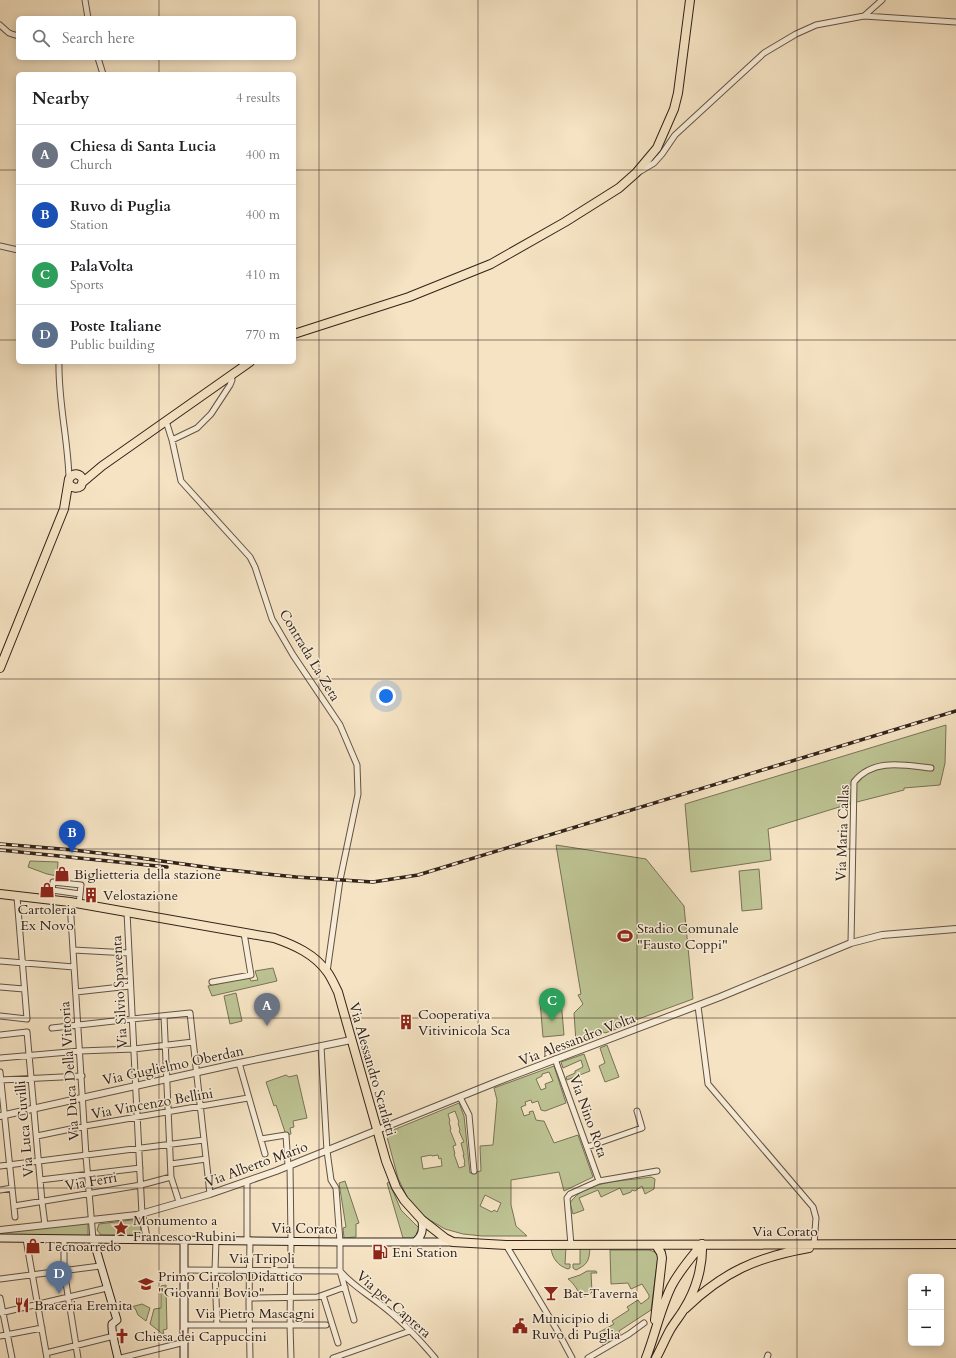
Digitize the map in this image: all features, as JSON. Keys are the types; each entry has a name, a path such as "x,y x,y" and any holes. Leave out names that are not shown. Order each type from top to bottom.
{"main road":[{"path":"296,333 409,297 491,264 511,254 606,198 619,188 636,173 657,148 674,109 678,94 690,0"},
{"path":"69,481 75,488 80,480 247,364"},
{"path":"64,509 69,481 72,475 80,480"},
{"path":"0,668 64,509 80,480"},
{"name":"Via Alessandro Scarlatti","path":"0,894 70,902 274,938 296,946 312,956 327,972 338,992 377,1131 396,1187 404,1200 422,1220 445,1238 453,1242 506,1245 702,1244"},
{"path":"415,1242 422,1236 422,1220"},
{"name":"Via Corato","path":"0,1238 64,1240 184,1239 340,1242 453,1242"},
{"path":"93,1239 117,1320 112,1324 111,1330 114,1336 119,1358"},
{"path":"184,1239 184,1358"},
{"path":"685,1309 699,1275 702,1261 702,1244"},
{"path":"646,1358 671,1287 680,1272 702,1244"},
{"name":"Via Corato","path":"702,1244 956,1244"},
{"path":"656,1358 670,1330 685,1309 715,1283 750,1263 782,1253 828,1244"},
{"path":"653,1336 662,1258 656,1245"}],"street":[{"path":"85,0 88,16"},
{"path":"864,16 882,0"},
{"path":"636,173 654,163 675,135 764,53 796,34 816,25 864,16 956,22"},
{"path":"0,25 9,33 16,35"},
{"path":"99,60 102,72"},
{"path":"667,127 675,135"},
{"path":"0,246 16,250"},
{"path":"59,364 58,383 69,460 69,481"},
{"path":"172,440 197,428 211,414 230,385 232,380 231,375"},
{"name":"Contrada La Zeta","path":"166,421 172,440 180,480 250,557 272,619 293,655 340,725 357,765 358,794 341,873 327,972"},
{"path":"69,460 80,480"},
{"name":"Via Maria Callas","path":"851,943 854,782 859,776 877,766 888,764 931,768"},
{"path":"51,900 53,882 81,885 78,904"},
{"path":"52,890 80,894"},
{"path":"0,1016 27,1019 17,897"},
{"name":"Via Duca Della Vittoria","path":"70,902 86,1156 93,1239"},
{"name":"Via Silvio Spaventa","path":"127,912 142,1214"},
{"name":"Via Alessandro Volta","path":"377,1131 460,1096 555,1059 698,1006 851,943 882,935 956,929"},
{"path":"212,982 251,975 244,933"},
{"path":"73,950 129,953"},
{"path":"0,961 74,968"},
{"path":"76,992 130,986"},
{"path":"0,987 24,989"},
{"path":"698,1006 708,1084 812,1207 816,1218 814,1244"},
{"path":"52,1028 78,1026 132,1018 190,1013 210,1194"},
{"path":"164,1016 171,1177 179,1202"},
{"name":"Via Luca Cuvilli","path":"0,1035 28,1032 45,1225"},
{"name":"Via Guglielmo Oberdan","path":"2,1115 351,1040"},
{"path":"0,1058 80,1051 134,1049 193,1042"},
{"name":"Via per Caprera","path":"321,1046 327,1151 331,1180 336,1188 340,1242 340,1271 354,1285 381,1304 410,1331 435,1358"},
{"name":"Via Nino Rota","path":"555,1059 599,1181"},
{"path":"239,1063 265,1154"},
{"path":"0,1072 2,1115 10,1165 15,1217"},
{"path":"0,1080 82,1076"},
{"path":"460,1096 469,1115 474,1171"},
{"name":"Via Vincenzo Bellini","path":"37,1136 85,1126 248,1098"},
{"path":"587,1147 642,1128 637,1111"},
{"name":"Via Alberto Mario","path":"0,1230 142,1214 210,1194 247,1181 377,1131"},
{"path":"261,1140 286,1135 289,1166 291,1241 291,1358"},
{"path":"0,1166 204,1140"},
{"path":"171,1164 206,1159"},
{"path":"40,1180 140,1168"},
{"path":"571,1245 567,1198 570,1194 599,1181 657,1171"},
{"name":"Via Ferri","path":"14,1206 141,1185 171,1177"},
{"path":"247,1181 250,1270 250,1358"},
{"path":"0,1190 12,1188"},
{"path":"142,1214 151,1240"},
{"path":"26,1239 46,1355 114,1336"},
{"path":"64,1240 64,1270 78,1358"},
{"path":"216,1240 215,1270 217,1325"},
{"path":"506,1245 572,1358"},
{"path":"0,1279 100,1266"},
{"name":"Via Tripoli","path":"184,1270 340,1271"},
{"path":"340,1271 354,1320"},
{"path":"249,1298 317,1297 345,1287"},
{"path":"2,1313 107,1288"},
{"path":"323,1295 338,1343"},
{"path":"0,1298 12,1358"},
{"path":"588,1358 629,1334 644,1323"},
{"name":"Via Pietro Mascagni","path":"185,1325 326,1326"},
{"path":"0,1336 42,1328"},
{"path":"333,1358 410,1331"},
{"path":"119,1358 185,1342"}],"green space":[{"path":"946,725 945,763 940,785 904,788 904,790 849,804 768,829 771,860 691,872 685,804"},
{"name":"Stadio Comunale \"Fausto Coppi\"","path":"556,845 646,859 684,906 693,999 622,1025 622,1027 605,1033 604,1032 602,1035 576,1042 574,1013 583,1004 578,995 581,994"},
{"path":"30,861 58,862 57,876 28,867"},
{"path":"759,869 762,909 742,911 739,871"},
{"path":"273,968 277,981 212,996 208,986 249,977 251,981 258,980 255,971"},
{"path":"236,993 242,1021 230,1024 224,996"},
{"path":"561,1000 564,1035 543,1037 540,1001"},
{"path":"607,1045 619,1077 605,1082 599,1066 605,1063 600,1048"},
{"path":"584,1054 590,1071 567,1080 566,1077 583,1067 581,1060 563,1068 561,1062"},
{"path":"554,1066 566,1103 545,1111 541,1110 538,1101 532,1103 531,1100 525,1102 526,1105 521,1107 524,1116 533,1111 536,1120 544,1121 554,1143 578,1135 593,1177 564,1191 559,1172 511,1180 511,1205 516,1226 527,1236 482,1236 463,1234 445,1229 423,1216 407,1197 398,1178 386,1133 459,1103 464,1116 470,1173 481,1171 480,1146 493,1145 497,1100 494,1088","holes":["549,1072 553,1081 545,1084 546,1088 541,1090 536,1079 542,1076 542,1074","455,1111 459,1122 459,1131 464,1142 461,1143 465,1166 459,1168 454,1154 453,1146 456,1145 450,1130 448,1114","438,1155 439,1159 441,1158 442,1166 423,1169 421,1157","485,1195 501,1203 497,1212 494,1210 492,1212 480,1206"]},
{"path":"286,1075 289,1077 297,1075 307,1118 293,1121 294,1127 290,1128 291,1134 286,1135 276,1105 274,1106 266,1082"},
{"path":"651,1177 655,1179 654,1189 645,1194 642,1186 635,1191 632,1190 631,1192 623,1195 620,1188 601,1197 598,1190 579,1198 584,1210 573,1214 570,1203 577,1195 585,1190 607,1183"},
{"path":"345,1181 359,1223 356,1224 356,1237 344,1238 343,1228 346,1227 339,1183"},
{"path":"389,1182 401,1210 419,1228 415,1238 403,1238 387,1183"},
{"path":"140,1219 141,1235 101,1235 97,1230 99,1224"},
{"path":"88,1223 88,1236 0,1236 0,1233"},
{"path":"566,1247 565,1264 570,1264 570,1268 568,1269 561,1266 556,1261 551,1248"},
{"path":"580,1247 590,1248 589,1256 587,1262 576,1270 573,1268 573,1264 580,1264"},
{"path":"610,1250 649,1250 658,1253 658,1256 651,1310 619,1331 621,1336 604,1347 596,1334 614,1324 612,1321 629,1310 627,1307 638,1300 641,1304 649,1298 649,1295 642,1284 631,1289 628,1283 611,1284"},
{"path":"587,1271 596,1271 597,1273 591,1273 592,1292 583,1297 568,1279"},
{"path":"166,1285 167,1329 163,1330 164,1335 150,1324 154,1309 161,1308 161,1286"},
{"path":"142,1304 150,1308 146,1321 138,1315 135,1308 132,1309 131,1307"}],"railway":[{"path":"0,844 73,850 219,869 296,877 373,882 418,875 956,711"},
{"path":"0,850 167,867"}],"place":[{"name":"Ruvo di Puglia","path":"72,853"},
{"name":"Biglietteria della stazione","path":"62,874"},
{"name":"Cartoleria Ex Novo","path":"47,890"},
{"name":"Velostazione","path":"91,895"},
{"name":"Stadio Comunale \"Fausto Coppi\"","path":"625,936"},
{"name":"PalaVolta","path":"552,1021"},
{"name":"Cooperativa Vitivinicola Sca","path":"406,1022"},
{"name":"Chiesa di Santa Lucia","path":"267,1026"},
{"name":"Monumento a Francesco Rubini","path":"121,1228"},
{"name":"Tecnoarredo","path":"33,1246"},
{"name":"Eni Station","path":"380,1252"},
{"name":"Primo Circolo Didattico \"Giovanni Bovio\"","path":"146,1284"},
{"name":"Bat-Taverna","path":"551,1293"},
{"name":"Poste Italiane","path":"59,1294"},
{"name":"Braceria Eremita","path":"22,1305"},
{"name":"Municipio di Ruvo di Puglia","path":"520,1326"},
{"name":"Chiesa dei Cappuccini","path":"122,1336"}]}
